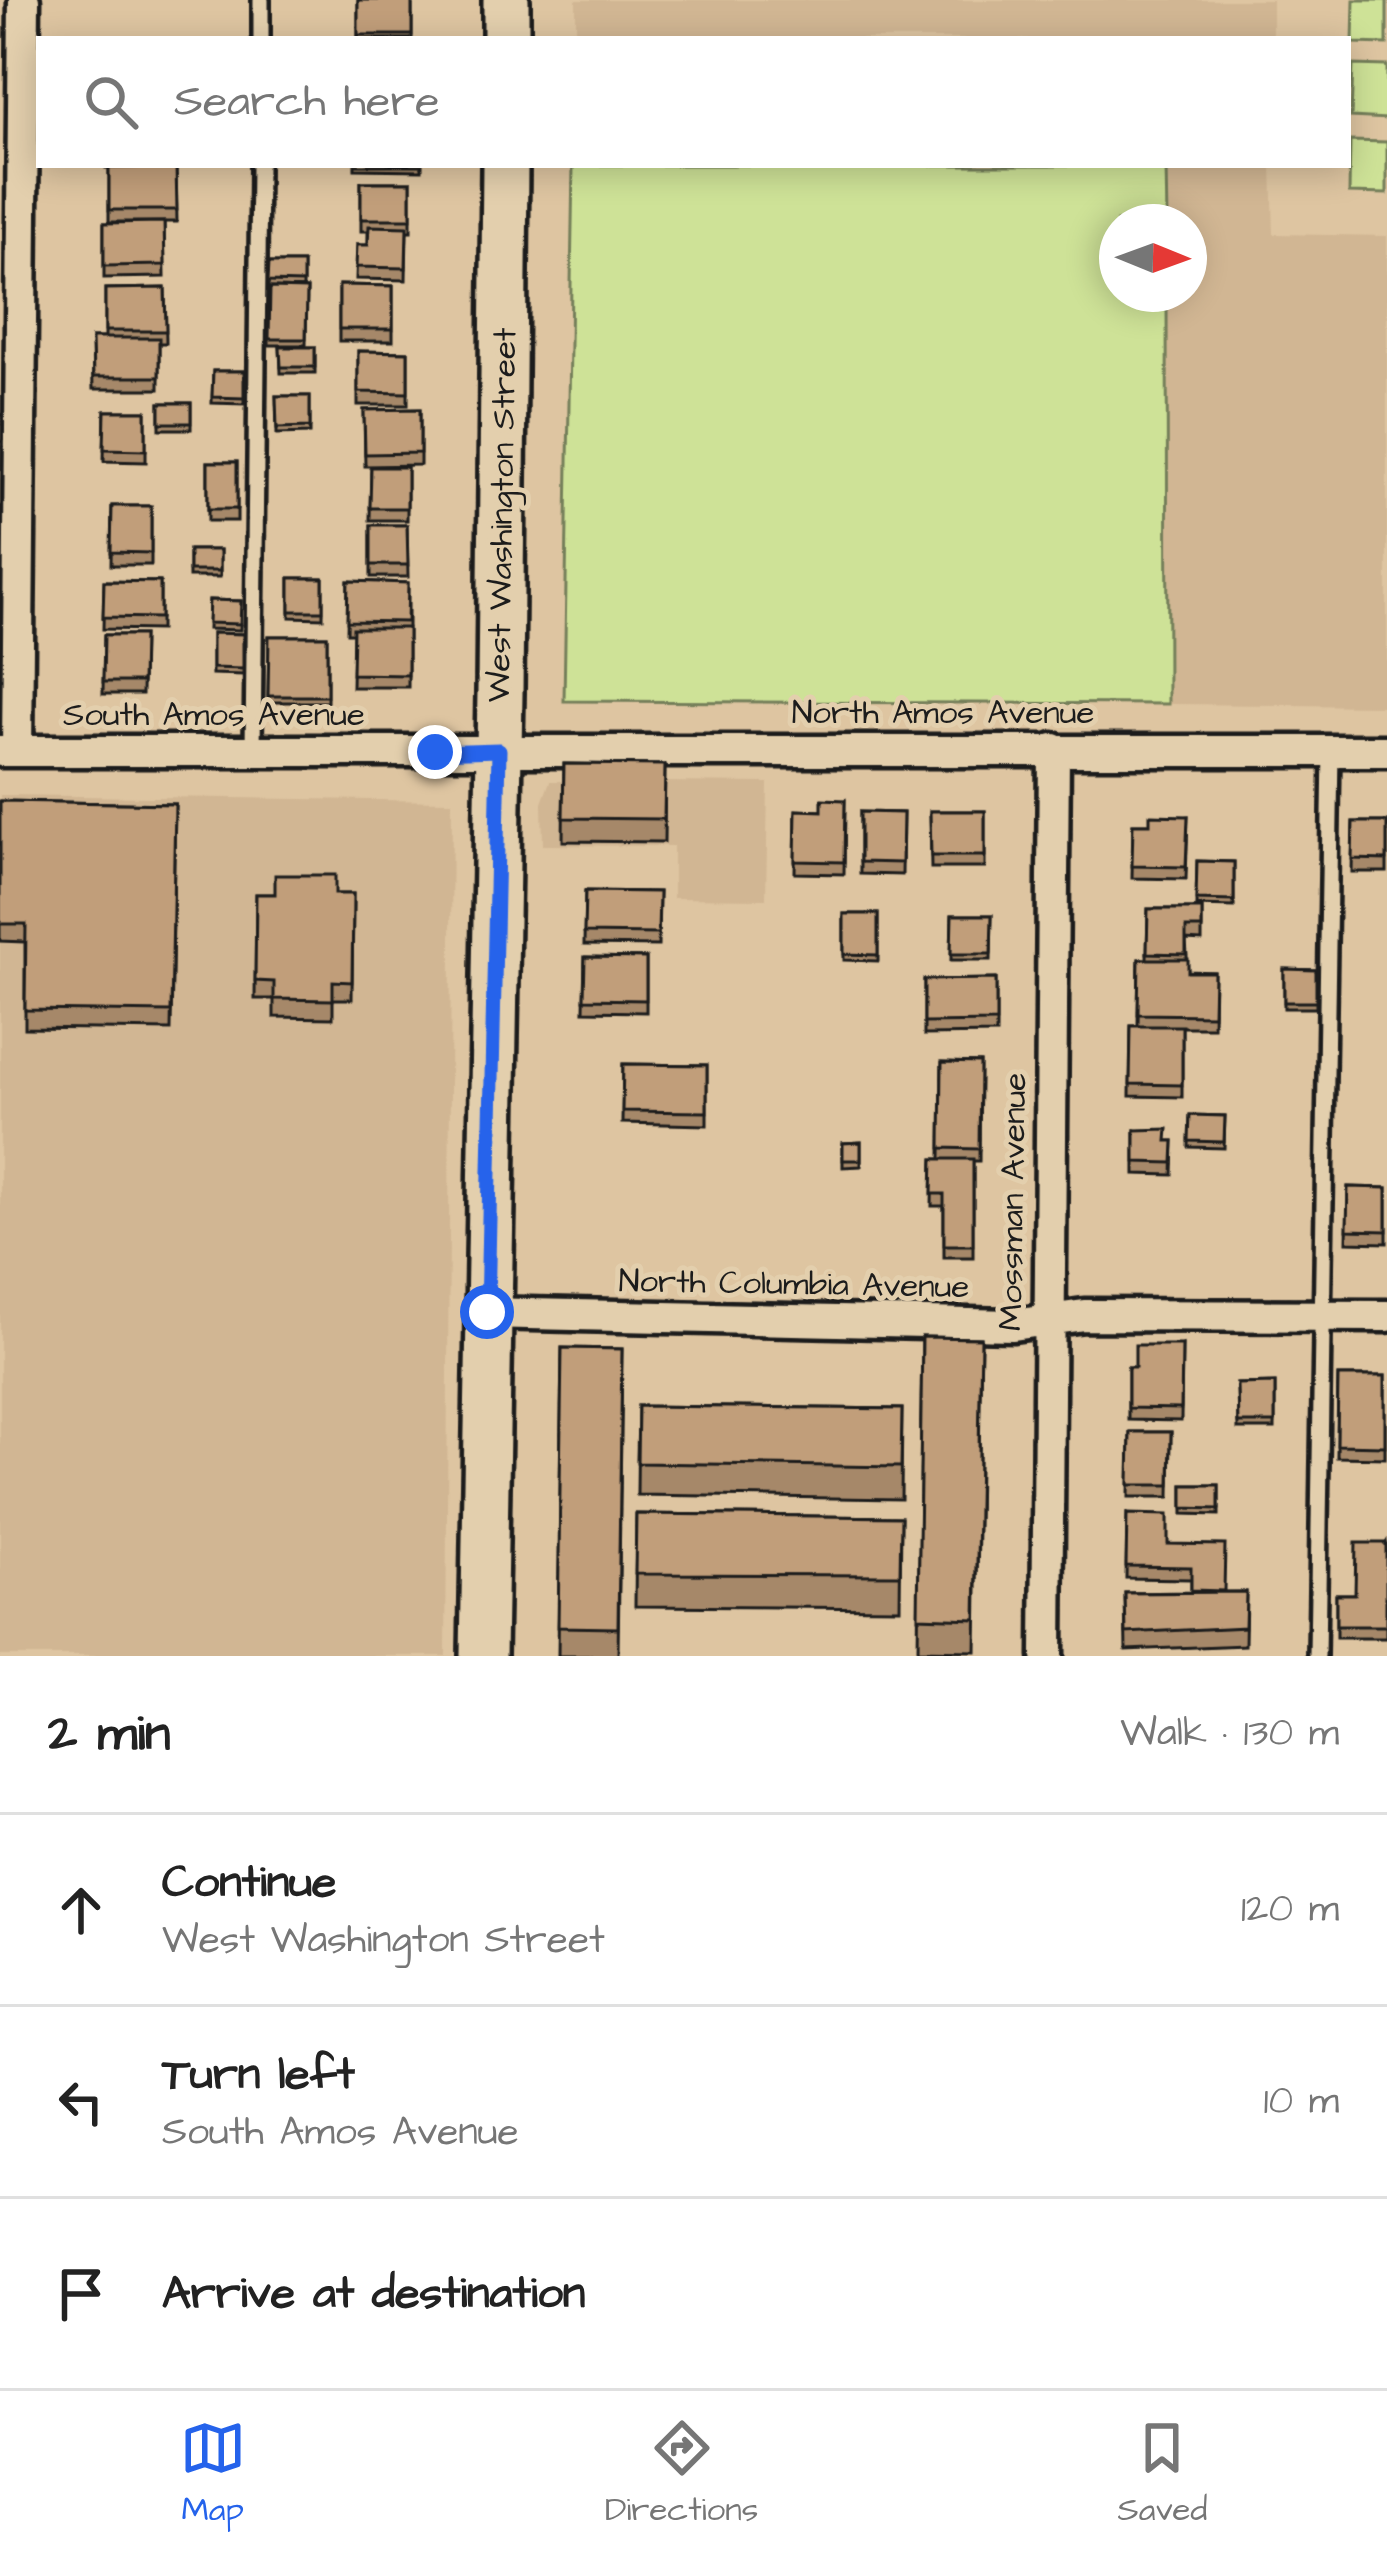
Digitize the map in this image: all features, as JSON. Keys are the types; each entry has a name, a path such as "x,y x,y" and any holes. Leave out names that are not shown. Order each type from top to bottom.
{"street":[{"path":"9,751 24,0"},
{"path":"506,0 506,36"},
{"name":"West Washington Street","path":"482,1656 505,168"},
{"name":"Mossman Avenue","path":"1048,1656 1054,749"},
{"name":"South Amos Avenue","path":"9,751 499,750"},
{"name":"North Amos Avenue","path":"499,750 1387,751"},
{"name":"North Columbia Avenue","path":"487,1312 1008,1325 1048,1318 1387,1316"}],"lane":[{"path":"261,0 261,36"},
{"path":"253,751 259,168"},
{"path":"1317,1656 1331,751"}],"shaded area":[{"path":"576,0 1272,0 1272,36 576,36"},
{"path":"1166,168 1272,168 1274,234 1387,236 1387,706 1168,704 1167,312 1207,312 1207,204 1167,204"},
{"path":"550,781 768,783 766,899 673,898 673,846 543,845 542,803"},
{"path":"0,795 452,801 446,1656 0,1656"}],"green space":[{"path":"1354,0 1387,0 1387,44 1353,43"},
{"path":"1353,65 1387,66 1387,119 1351,117"},
{"path":"1351,141 1387,142 1387,194 1349,193"},
{"path":"573,168 1166,168 1167,204 1099,204 1099,312 1167,312 1168,704 564,701"}],"building":[{"path":"358,0 412,0 412,35 358,35"},
{"path":"109,168 176,168 177,210 109,210"},
{"path":"361,182 411,182 411,219 361,219"},
{"path":"164,222 165,265 104,266 104,223"},
{"path":"369,226 407,227 406,268 356,267 357,245 368,245"},
{"path":"269,263 303,263 303,283 268,282"},
{"path":"339,285 393,286 393,329 339,329"},
{"path":"165,288 166,331 105,331 105,289"},
{"path":"270,288 307,289 306,339 269,339"},
{"path":"92,338 159,338 159,377 93,377"},
{"path":"280,347 315,347 315,367 281,367"},
{"path":"358,351 408,352 408,393 358,392"},
{"path":"213,371 244,371 244,398 212,397"},
{"path":"276,396 310,396 310,427 277,428"},
{"path":"160,403 191,403 191,423 160,423"},
{"path":"420,409 420,453 365,454 364,410"},
{"path":"105,411 146,411 146,450 104,449"},
{"path":"208,462 237,462 237,509 208,509"},
{"path":"371,467 407,467 407,508 370,508"},
{"path":"112,506 151,506 151,553 111,552"},
{"path":"371,525 407,525 408,565 371,565"},
{"path":"189,550 220,550 220,571 189,571"},
{"path":"290,578 323,578 323,611 290,611"},
{"path":"104,581 160,582 160,618 103,617"},
{"path":"348,581 408,583 407,622 347,621"},
{"path":"209,600 241,601 240,624 208,623"},
{"path":"353,628 408,628 408,675 352,674"},
{"path":"212,633 243,634 243,669 212,668"},
{"path":"104,635 143,635 142,682 103,682"},
{"path":"269,636 327,636 327,696 268,696"},
{"path":"564,764 665,765 664,819 563,818"},
{"path":"822,799 845,800 844,862 795,861 796,810 822,811"},
{"path":"0,801 175,804 171,1012 25,1010 26,924 0,924"},
{"path":"930,811 985,811 985,856 931,856"},
{"path":"860,812 903,813 902,863 860,862"},
{"path":"1150,815 1188,816 1186,867 1132,866 1133,824 1150,824"},
{"path":"1353,822 1387,822 1387,860 1352,859"},
{"path":"1197,861 1234,862 1234,901 1196,900"},
{"path":"275,875 335,875 335,894 353,894 352,982 333,981 333,1000 274,999 274,982 255,981 256,894 275,894"},
{"path":"585,891 659,892 658,934 584,933"},
{"path":"1148,909 1202,909 1202,928 1186,928 1186,954 1147,953"},
{"path":"844,914 878,914 878,955 844,954"},
{"path":"952,915 992,915 991,954 951,954"},
{"path":"585,957 646,958 646,1000 584,999"},
{"path":"1139,959 1188,959 1188,972 1214,972 1213,1015 1138,1014"},
{"path":"1284,969 1316,970 1316,1002 1284,1002"},
{"path":"996,979 996,1022 924,1023 924,980"},
{"path":"1131,1026 1182,1026 1182,1085 1130,1084"},
{"path":"942,1062 980,1063 979,1149 941,1148"},
{"path":"623,1064 707,1065 707,1112 622,1111"},
{"path":"1190,1115 1225,1116 1224,1142 1189,1141"},
{"path":"1168,1129 1167,1141 1174,1141 1173,1163 1135,1162 1135,1130"},
{"path":"861,1142 861,1160 843,1160 843,1143"},
{"path":"933,1159 973,1159 973,1245 944,1245 944,1194 932,1194"},
{"path":"1348,1187 1387,1188 1387,1231 1347,1230"},
{"path":"922,1337 981,1338 976,1619 918,1617"},
{"path":"1135,1345 1182,1345 1181,1409 1128,1408 1128,1367 1135,1367"},
{"path":"562,1348 622,1349 618,1628 558,1627"},
{"path":"1338,1376 1385,1376 1385,1446 1337,1445"},
{"path":"1275,1383 1275,1423 1238,1423 1237,1384"},
{"path":"638,1406 902,1409 901,1467 637,1463"},
{"path":"1130,1432 1171,1432 1170,1485 1129,1485"},
{"path":"1183,1485 1219,1485 1219,1509 1183,1508"},
{"path":"636,1514 901,1517 900,1575 635,1574"},
{"path":"1127,1514 1168,1515 1168,1544 1225,1545 1224,1591 1191,1590 1191,1567 1126,1566"},
{"path":"1356,1543 1386,1543 1386,1626 1336,1626 1336,1594 1355,1594"},
{"path":"1246,1592 1245,1627 1126,1633 1125,1593"}],"route":[{"path":"435,752 499,750 487,1312"}]}
